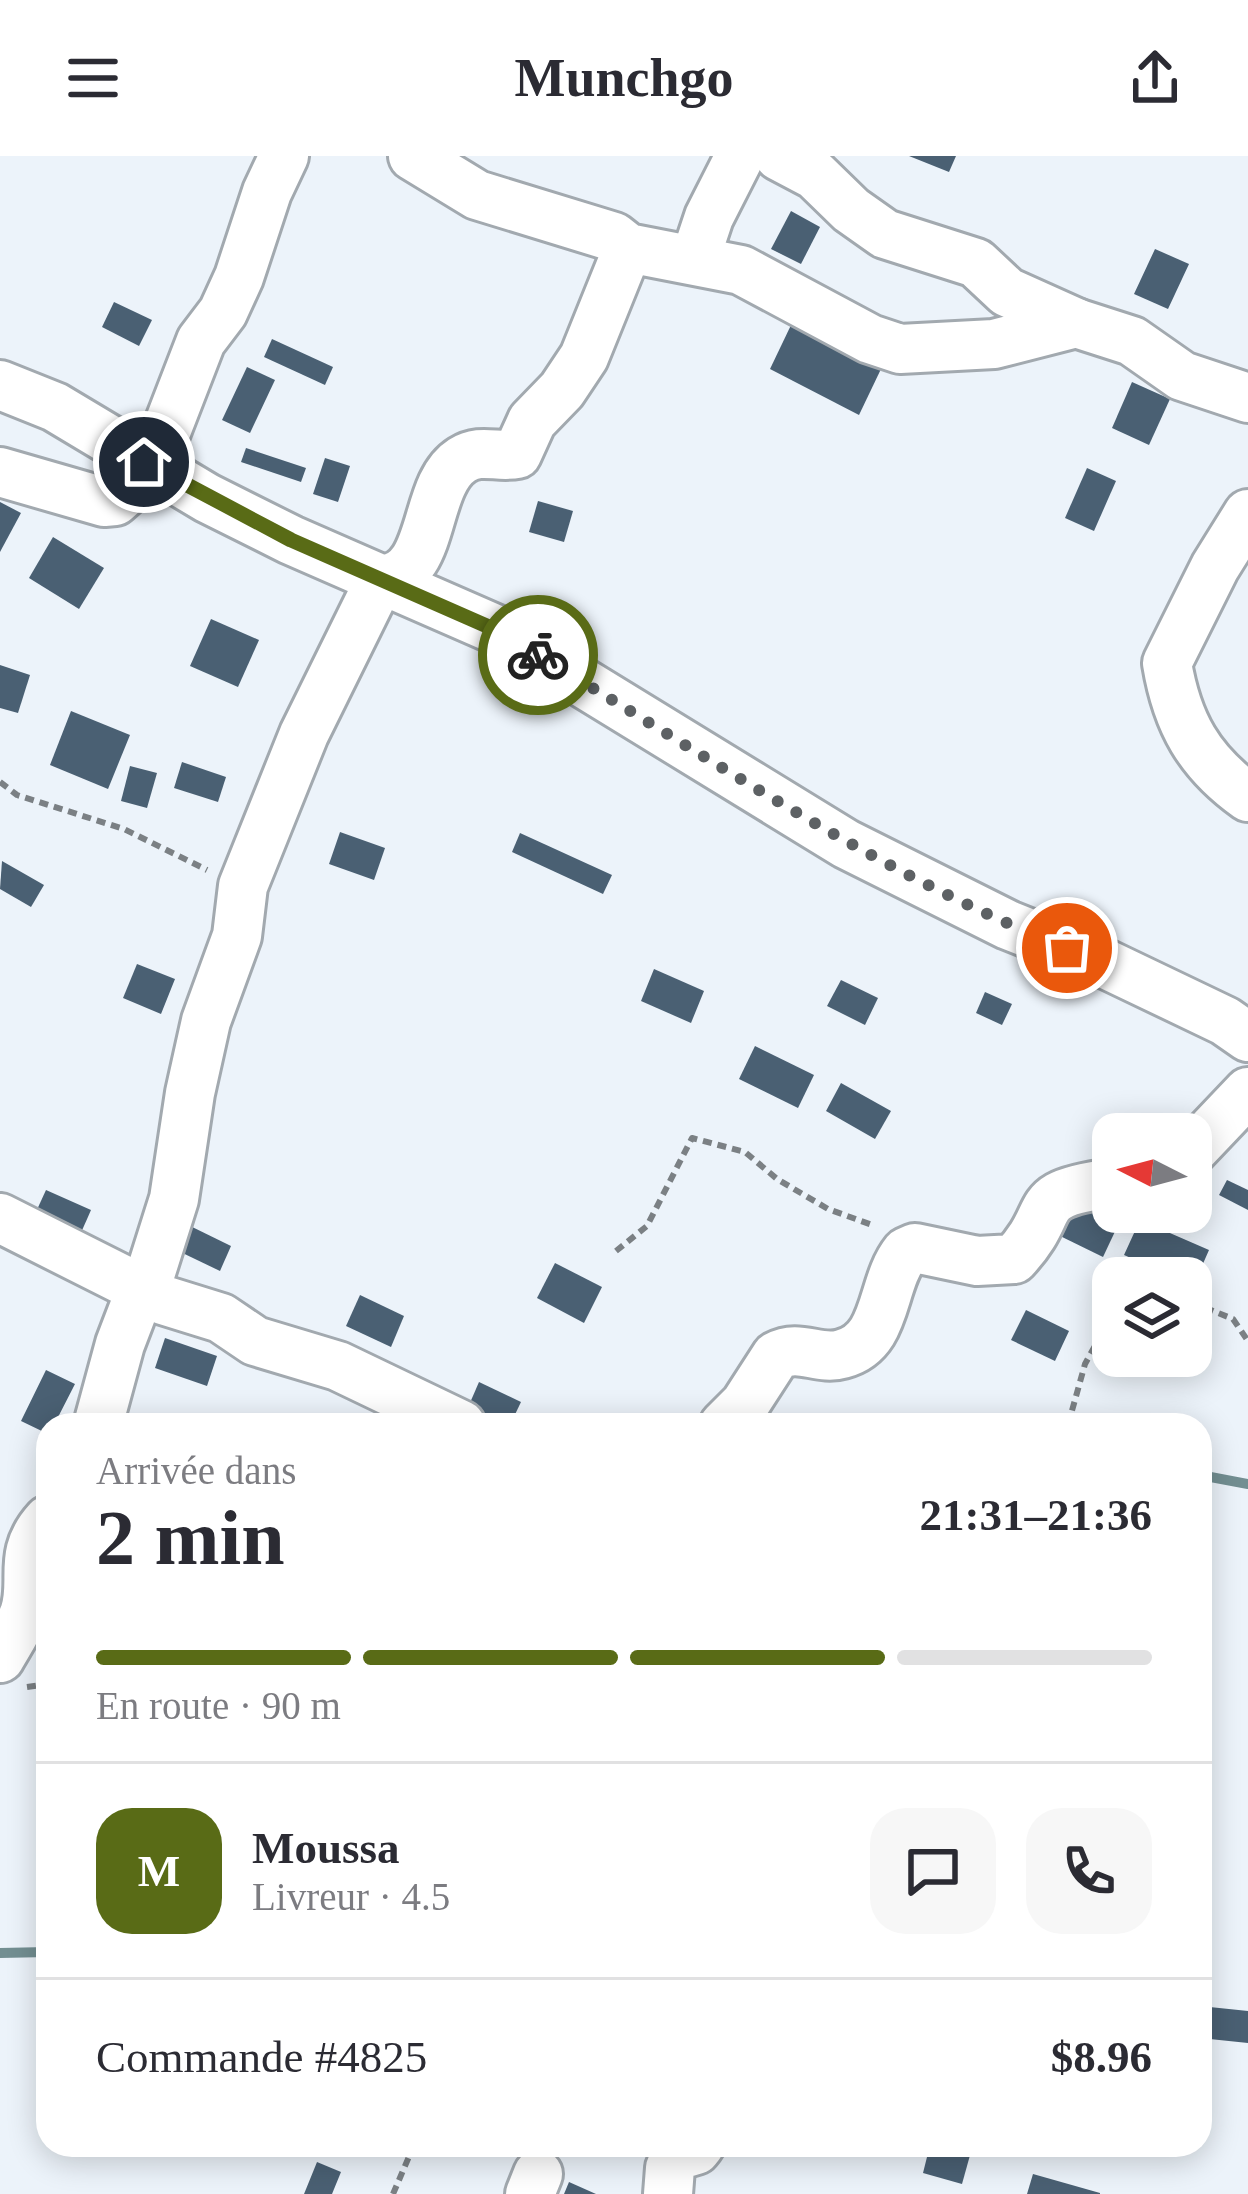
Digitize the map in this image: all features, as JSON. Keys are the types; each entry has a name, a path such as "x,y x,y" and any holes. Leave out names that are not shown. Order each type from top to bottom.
{"street":[{"path":"0,472 110,502 124,493 160,447 192,361 239,277 266,192 284,156"},
{"path":"413,156 477,195 614,237 628,248 741,270 871,339 900,349 994,344 1076,323"},
{"path":"695,259 740,156"},
{"path":"779,156 815,175 885,234 976,263 1007,292 1076,323 1132,341 1182,376 1248,398"},
{"path":"380,580 391,580 411,565 454,466 477,453 517,454 532,421 562,390 584,356 628,248"},
{"path":"0,386 55,407 207,498 496,630 846,844 1008,926 1108,964 1248,1037"},
{"path":"1248,514 1215,566 1167,664 1187,736 1201,757 1248,797"},
{"path":"101,1413 174,1198 190,1093 206,1021 237,936 243,886 304,734 380,580"},
{"path":"1212,1130 1248,1092"},
{"path":"737,1413 776,1356 799,1349 835,1356 868,1342 900,1260 915,1248 977,1261 1014,1259 1047,1203 1062,1192 1092,1187"},
{"path":"0,1218 145,1291 221,1318 255,1342 338,1366 436,1413"},
{"path":"0,1658 23,1617 28,1563 36,1537"},
{"path":"668,2194 676,2157"}],"path":[{"path":"0,782 16,795 124,829 243,886"},
{"path":"616,1251 646,1226 692,1138 746,1152 777,1179 828,1210 892,1232 915,1248"},
{"path":"1212,1311 1233,1319 1248,1341"},
{"path":"1071,1413 1092,1351"},
{"path":"393,2194 409,2157"}],"building":[{"path":"909,156 956,156 949,172"},
{"path":"791,211 820,227 801,264 771,249"},
{"path":"1155,249 1189,264 1168,309 1134,294"},
{"path":"114,302 152,320 139,346 102,327"},
{"path":"792,323 881,369 859,415 770,369"},
{"path":"272,339 333,367 325,385 264,357"},
{"path":"247,367 275,380 250,433 222,420"},
{"path":"1132,382 1170,399 1149,445 1112,428"},
{"path":"246,448 306,468 301,482 241,462"},
{"path":"325,458 350,466 338,502 313,494"},
{"path":"1087,468 1116,481 1094,531 1065,518"},
{"path":"538,501 573,511 564,542 529,532"},
{"path":"0,502 21,513 0,552"},
{"path":"53,537 104,568 79,609 29,578"},
{"path":"211,619 259,640 238,687 190,666"},
{"path":"0,665 30,675 18,713 0,708"},
{"path":"71,711 130,735 108,789 50,765"},
{"path":"182,762 226,777 218,802 174,788"},
{"path":"130,766 157,773 147,808 121,801"},
{"path":"340,832 385,848 374,880 329,864"},
{"path":"520,833 612,875 603,894 512,852"},
{"path":"2,861 44,885 31,907 0,889"},
{"path":"137,964 175,979 161,1014 123,998"},
{"path":"654,969 704,991 691,1023 641,1001"},
{"path":"841,980 878,998 865,1025 827,1006"},
{"path":"985,992 1012,1004 1002,1025 976,1013"},
{"path":"755,1046 814,1075 798,1108 739,1079"},
{"path":"841,1083 891,1111 875,1139 826,1111"},
{"path":"1227,1180 1248,1190 1248,1210 1219,1195"},
{"path":"46,1190 91,1210 80,1235 35,1214"},
{"path":"1073,1200 1092,1210 1092,1233 1114,1233 1103,1257 1056,1234"},
{"path":"182,1222 231,1246 220,1271 170,1247"},
{"path":"1134,1233 1170,1233 1209,1250 1206,1257 1124,1255"},
{"path":"555,1263 602,1287 584,1323 537,1298"},
{"path":"360,1295 404,1316 391,1347 346,1326"},
{"path":"1026,1310 1069,1331 1055,1361 1011,1340"},
{"path":"165,1338 217,1356 207,1386 155,1368"},
{"path":"46,1370 75,1384 60,1413 36,1413 36,1428 21,1421"},
{"path":"479,1382 521,1402 516,1413 466,1412"},
{"path":"1212,2007 1248,2011 1248,2043 1212,2039"},
{"path":"927,2157 970,2157 962,2184 923,2173"},
{"path":"317,2162 341,2172 332,2194 304,2194"},
{"path":"1033,2174 1100,2193 1100,2194 1027,2194"},
{"path":"569,2182 596,2194 564,2194"}],"waterway":[{"path":"1212,1477 1248,1484"},
{"path":"0,1953 36,1952"}],"way so far":[{"path":"538,655 846,844 1008,926 1067,948"}],"route":[{"path":"144,462 291,540 496,630 538,655"}]}
